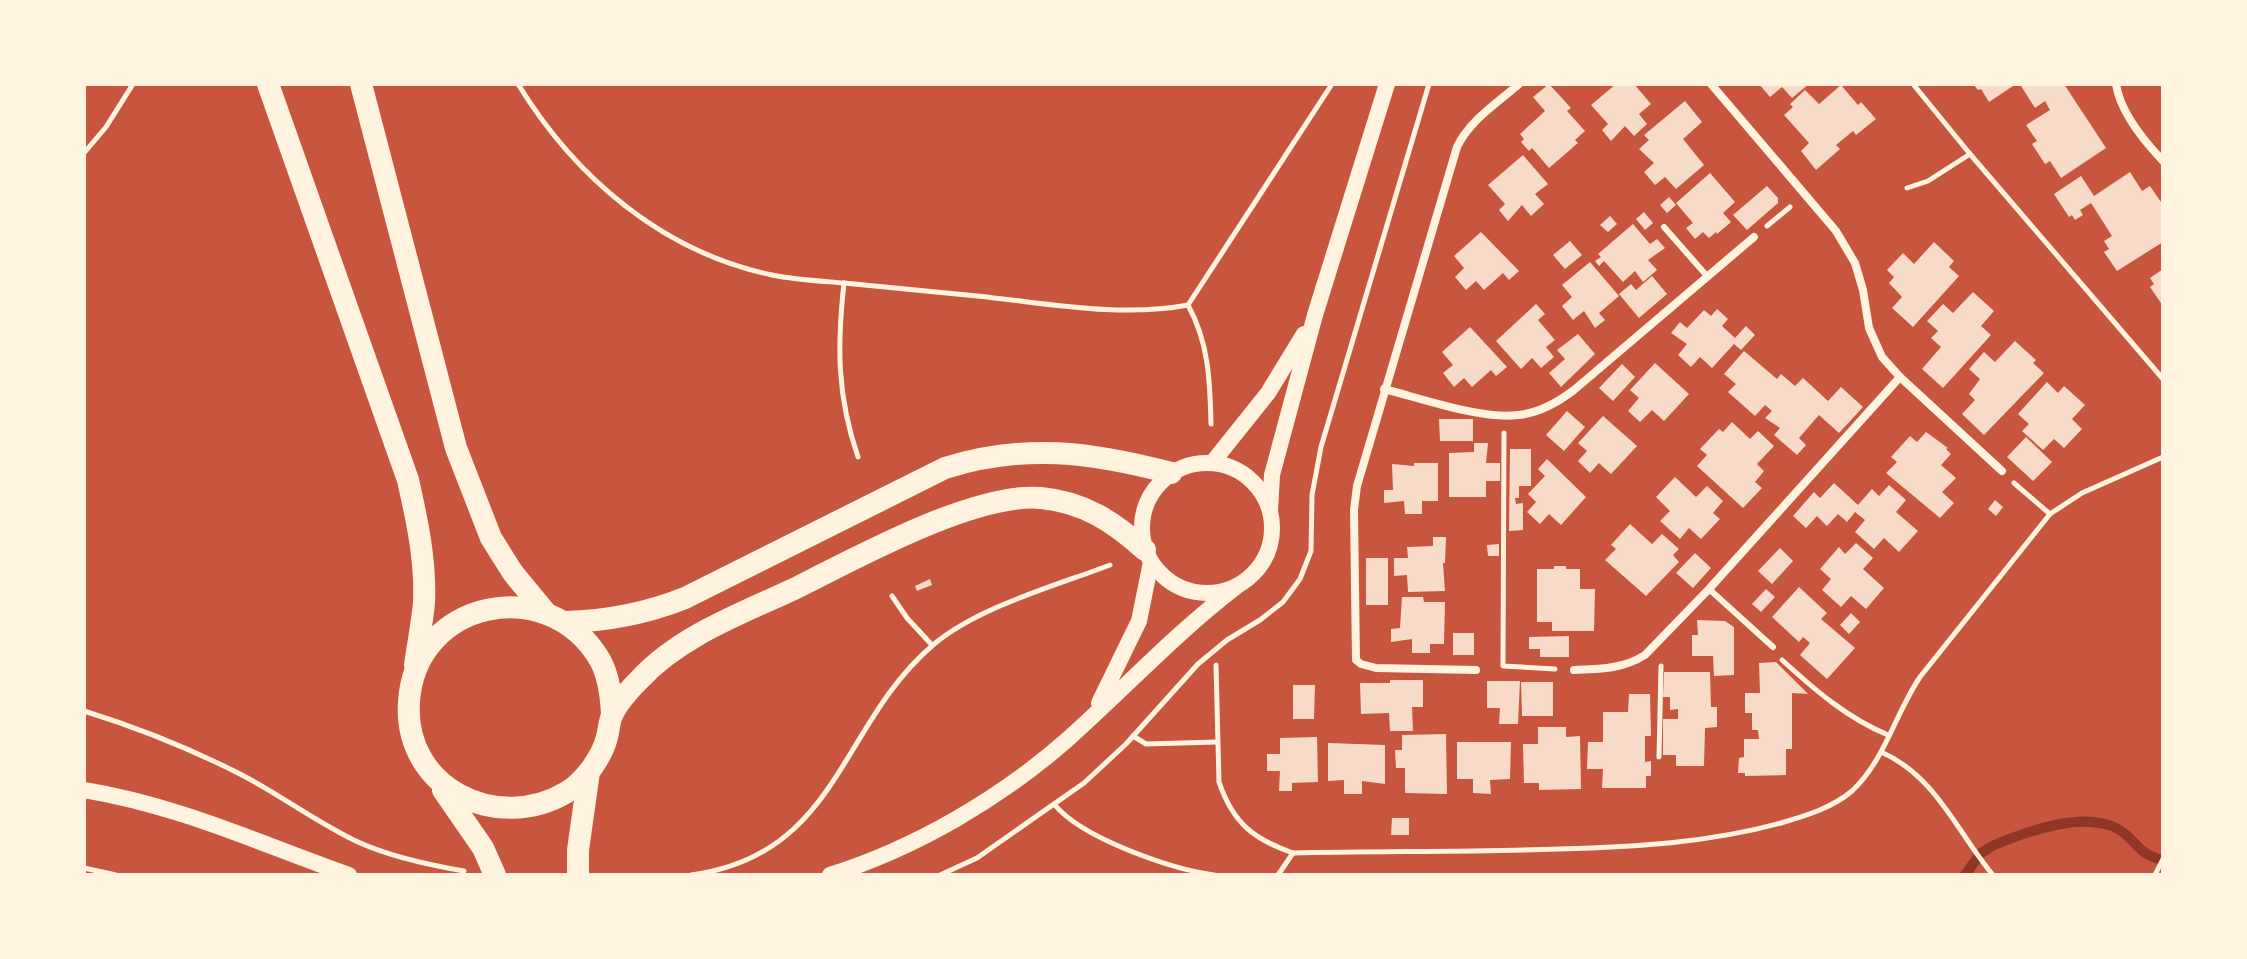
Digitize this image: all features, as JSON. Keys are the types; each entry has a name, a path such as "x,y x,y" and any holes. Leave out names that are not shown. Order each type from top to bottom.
{"highway":[{"path":"268,84 408,480 415,509 423,561 424,603 409,703 410,727 417,749 483,848 495,875"},
{"path":"361,84 461,460 491,538 513,573 556,618 586,640 601,662 610,687 612,714 607,741 589,772 571,790 547,802 522,809 495,809 470,801 447,788 429,769"},
{"path":"412,680 424,654 442,633 465,617 491,608 519,606 556,618 599,621 670,604 945,468 978,458 1037,452 1066,453 1171,473"},
{"path":"612,714 641,677 684,644 853,559 973,508 1038,498 1070,503 1104,517 1148,556"},
{"path":"578,875 578,850 589,772"}],"main road":[{"path":"1270,511 1272,475 1315,315 1387,84"},
{"path":"1212,463 1268,393 1315,315"},
{"path":"836,874 900,847 1001,790 1069,738 1199,616 1251,577 1263,563 1273,529 1264,496 1243,473 1228,466 1212,463 1184,466 1171,473 1153,491 1143,514 1141,531 1148,556 1159,574 1182,589 1209,594 1236,587"},
{"path":"1095,711 1139,621 1148,556"},
{"path":"84,790 127,798 193,817 349,875"}],"street":[{"path":"1476,670 1376,668 1361,664 1354,656 1354,510 1364,456 1457,147 1471,124 1519,84"},
{"path":"1711,84 1836,231 1855,263 1874,343 1882,357 2002,471"},
{"path":"2116,84 2126,112 2150,148 2163,161"},
{"path":"1384,389 1503,416 1537,411 1556,403 1754,237"},
{"path":"1574,670 1617,667 1633,662 1660,641 1900,377"}],"lane":[{"path":"1664,227 1707,276"},
{"path":"1709,589 1773,647"}],"path":[{"path":"84,153 106,127 133,84"},
{"path":"518,84 546,126 578,165 618,201 657,229 707,254 769,275 1153,311 1188,305 1332,84"},
{"path":"1913,84 2163,379"},
{"path":"1907,188 1928,181 1970,154"},
{"path":"1754,237 1806,193"},
{"path":"844,283 839,372 846,416 858,457"},
{"path":"1188,305 1203,338 1208,361 1211,426"},
{"path":"1503,416 1503,666 1574,670"},
{"path":"1216,665 1219,782 1229,807 1250,832 1265,843 1293,853 1474,852 1693,842 1768,826 1826,807 1853,790 1881,752 1911,689 2050,514 2082,493 2163,457"},
{"path":"2002,471 2050,514"},
{"path":"691,875 746,859 778,841 799,824 834,784 888,692 932,645 981,614 1110,565"},
{"path":"892,596 932,645"},
{"path":"1659,757 1660,641"},
{"path":"1773,647 1782,659 1838,708 1888,735"},
{"path":"84,711 135,727 206,757 358,842 389,853 468,872"},
{"path":"1133,736 1146,744 1217,742"},
{"path":"1881,752 1896,759 1931,787 1993,875"},
{"path":"1054,804 1073,823 1154,860 1213,875"},
{"path":"1278,875 1293,853"},
{"path":"2156,873 2163,859"},
{"path":"84,868 116,875"},
{"path":"1179,875 1182,868"}],"building":[{"path":"1549,84 1571,108 1567,111 1585,131 1575,140 1578,143 1549,168 1532,148 1529,151 1521,142 1524,139 1520,134 1545,111 1533,97"},
{"path":"1616,84 1634,84 1651,104 1639,114 1647,124 1634,136 1625,126 1611,141 1602,130 1608,124 1591,105"},
{"path":"1759,84 1809,84 1792,98 1782,87 1770,97"},
{"path":"1973,84 2016,84 1989,102 1981,89 1978,90"},
{"path":"2064,84 2106,148 2061,178 2050,161 2045,164 2032,144 2037,141 2026,125 2050,110 2045,101 2035,108 2021,86"},
{"path":"1841,85 1858,105 1861,102 1876,119 1856,135 1853,131 1836,145 1840,149 1816,170 1801,151 1809,143 1784,115 1793,107 1790,104 1805,90 1819,104"},
{"path":"1685,101 1702,122 1683,139 1704,165 1676,189 1665,177 1655,185 1644,172 1654,163 1639,149 1649,140 1644,135"},
{"path":"1523,155 1548,184 1535,194 1544,204 1531,216 1522,205 1508,221 1499,210 1505,204 1488,185"},
{"path":"2130,172 2142,191 2150,186 2163,205 2163,242 2117,271 2104,252 2109,249 2104,241 2112,236 2091,203 2080,210 2083,215 2075,220 2072,215 2069,217 2054,194 2081,176 2094,196"},
{"path":"1710,173 1735,202 1723,213 1731,222 1709,238 1703,232 1695,239 1686,228 1693,223 1676,203"},
{"path":"1767,186 1778,198 1778,203 1747,230 1733,215"},
{"path":"1669,197 1676,205 1667,213 1660,205"},
{"path":"1644,212 1653,223 1645,230 1636,219"},
{"path":"1610,216 1617,224 1608,232 1600,225"},
{"path":"1633,224 1650,244 1657,239 1665,248 1648,260 1657,270 1643,282 1635,271 1623,282 1604,261 1599,266 1595,261 1601,257 1598,254"},
{"path":"1481,232 1519,271 1509,280 1503,273 1484,290 1476,281 1466,290 1455,277 1464,268 1454,256"},
{"path":"1570,241 1582,255 1565,269 1553,255"},
{"path":"1934,242 1954,261 1949,267 1959,276 1913,327 1892,308 1902,297 1889,283 1894,277 1887,270 1903,253 1914,264"},
{"path":"1590,262 1619,296 1599,313 1605,320 1595,328 1584,311 1573,320 1562,306 1572,297 1562,285"},
{"path":"2163,269 2163,306 2150,287 2154,284 2150,278"},
{"path":"1652,276 1667,294 1639,318 1619,294 1631,284 1636,290"},
{"path":"1973,292 1994,311 1981,326 1991,335 1943,388 1922,369 1941,347 1931,338 1938,331 1927,321 1943,304 1953,313"},
{"path":"1536,304 1545,314 1538,320 1555,340 1546,347 1554,357 1541,368 1532,358 1521,369 1496,341"},
{"path":"1717,309 1728,319 1722,326 1735,338 1746,326 1755,335 1741,350 1734,344 1712,368 1700,357 1691,367 1678,355 1687,344 1671,333 1680,322 1687,328 1704,310 1711,316"},
{"path":"1470,327 1507,367 1496,376 1491,370 1472,387 1464,378 1454,387 1443,373 1453,365 1442,352"},
{"path":"1578,334 1595,354 1561,387 1549,373 1565,359 1557,350"},
{"path":"2015,341 2036,360 2033,363 2044,373 1984,435 1962,414 1975,400 1969,394 1980,379 1969,369 1984,352 1995,362"},
{"path":"1744,351 1777,379 1781,374 1795,386 1803,378 1828,401 1841,387 1863,407 1839,433 1819,415 1799,438 1806,445 1797,455 1774,435 1780,428 1765,418 1772,411 1765,405 1755,416 1728,392 1736,384 1724,374"},
{"path":"1655,363 1689,394 1664,421 1652,410 1640,422 1628,411 1639,398 1630,390"},
{"path":"1622,364 1635,377 1613,401 1599,388"},
{"path":"2047,382 2058,393 2064,386 2085,405 2072,419 2082,429 2064,448 2054,439 2043,450 2022,431 2029,424 2018,414"},
{"path":"1567,411 1585,427 1564,451 1546,435"},
{"path":"1603,416 1637,446 1611,474 1599,463 1590,473 1578,461 1587,451 1578,443"},
{"path":"1439,419 1473,419 1473,441 1440,441"},
{"path":"1732,422 1750,439 1758,431 1774,446 1757,464 1764,471 1755,482 1762,488 1743,508 1697,466 1707,455 1700,449 1719,429 1723,432"},
{"path":"1926,432 1948,448 1951,454 1941,465 1956,478 1942,492 1954,503 1940,518 1886,473 1897,462 1891,457 1910,436 1917,442"},
{"path":"2026,437 2052,462 2033,481 2007,457"},
{"path":"1474,443 1488,443 1486,463 1500,463 1500,481 1486,481 1486,497 1449,497 1449,453 1474,452"},
{"path":"1510,449 1531,449 1531,486 1519,486 1519,498 1515,498 1516,504 1523,503 1523,530 1509,531"},
{"path":"1547,459 1586,497 1561,525 1549,514 1540,524 1527,512 1536,502 1528,494 1545,476 1538,469"},
{"path":"1414,463 1438,463 1438,501 1422,501 1422,514 1405,514 1404,501 1384,503 1384,490 1393,490 1392,464 1414,466"},
{"path":"1675,477 1696,497 1707,486 1723,501 1713,513 1720,519 1701,539 1689,528 1680,539 1660,521 1670,511 1656,497"},
{"path":"1834,483 1858,505 1872,489 1879,496 1889,485 1906,500 1896,512 1918,531 1899,552 1884,538 1874,549 1855,532 1865,520 1855,512 1847,522 1838,514 1827,526 1817,516 1806,528 1793,516 1814,492 1820,498"},
{"path":"1995,500 2003,507 1996,516 1988,509"},
{"path":"1630,524 1652,544 1662,534 1679,549 1673,555 1679,562 1646,596 1605,560 1616,549 1611,545"},
{"path":"1433,537 1446,537 1443,563 1445,591 1408,592 1407,575 1394,576 1394,558 1408,558 1407,547 1433,546"},
{"path":"1856,543 1873,558 1863,569 1884,588 1866,609 1851,596 1841,607 1822,590 1831,579 1820,569 1839,547 1845,554"},
{"path":"1499,544 1499,556 1488,556 1487,545"},
{"path":"1780,548 1793,561 1772,584 1758,571"},
{"path":"1695,553 1711,568 1693,588 1676,573"},
{"path":"1366,558 1388,558 1388,605 1366,605"},
{"path":"1554,566 1580,569 1580,589 1595,589 1594,631 1552,631 1552,622 1537,622 1537,569 1554,569"},
{"path":"930,579 932,585 917,591 915,586"},
{"path":"1799,587 1827,613 1821,619 1855,648 1827,679 1800,655 1810,643 1803,637 1799,642 1772,617"},
{"path":"1766,589 1775,597 1761,612 1752,604"},
{"path":"1402,597 1423,597 1424,602 1445,602 1444,644 1430,644 1430,653 1412,653 1412,639 1391,642 1391,629 1400,628"},
{"path":"1851,613 1860,622 1849,634 1840,625"},
{"path":"1697,620 1725,621 1734,627 1734,675 1714,676 1713,656 1692,656 1692,635 1698,635"},
{"path":"1453,633 1474,633 1474,655 1453,655"},
{"path":"1569,636 1569,657 1540,657 1540,649 1529,649 1529,637"},
{"path":"1776,662 1808,694 1792,693 1792,749 1786,749 1786,775 1745,776 1745,773 1738,773 1739,758 1744,757 1744,739 1759,739 1758,730 1752,730 1752,713 1745,713 1745,693 1760,693 1759,663"},
{"path":"1664,672 1710,672 1711,707 1717,707 1717,727 1705,728 1704,766 1676,766 1676,755 1663,755 1663,719 1678,719 1678,709 1670,710 1670,697 1663,697"},
{"path":"1390,680 1423,680 1423,707 1412,707 1413,731 1390,731 1389,713 1361,714 1360,683 1390,683"},
{"path":"1487,681 1520,681 1518,724 1499,724 1500,708 1487,708"},
{"path":"1521,682 1553,682 1553,716 1522,716"},
{"path":"1293,685 1315,685 1314,719 1293,719"},
{"path":"1629,694 1650,694 1651,736 1645,736 1645,762 1651,761 1651,776 1646,776 1646,788 1602,788 1603,769 1587,769 1588,742 1603,742 1603,712 1628,712"},
{"path":"1538,727 1566,727 1566,737 1580,736 1581,789 1539,790 1539,783 1524,783 1523,744 1538,744"},
{"path":"1446,734 1447,794 1405,793 1405,768 1396,768 1395,750 1402,750 1402,735"},
{"path":"1317,737 1318,782 1292,783 1292,791 1279,791 1280,771 1267,771 1267,754 1280,754 1280,738"},
{"path":"1457,742 1511,742 1510,779 1490,780 1491,794 1473,793 1473,779 1457,779"},
{"path":"1328,743 1385,745 1385,784 1362,781 1362,794 1344,794 1344,780 1328,781"},
{"path":"1392,818 1409,818 1409,835 1391,835"}],"waterway":[{"path":"1965,875 1980,854 1992,846 2037,829 2071,822 2104,824 2118,829 2147,854 2163,860"}]}
